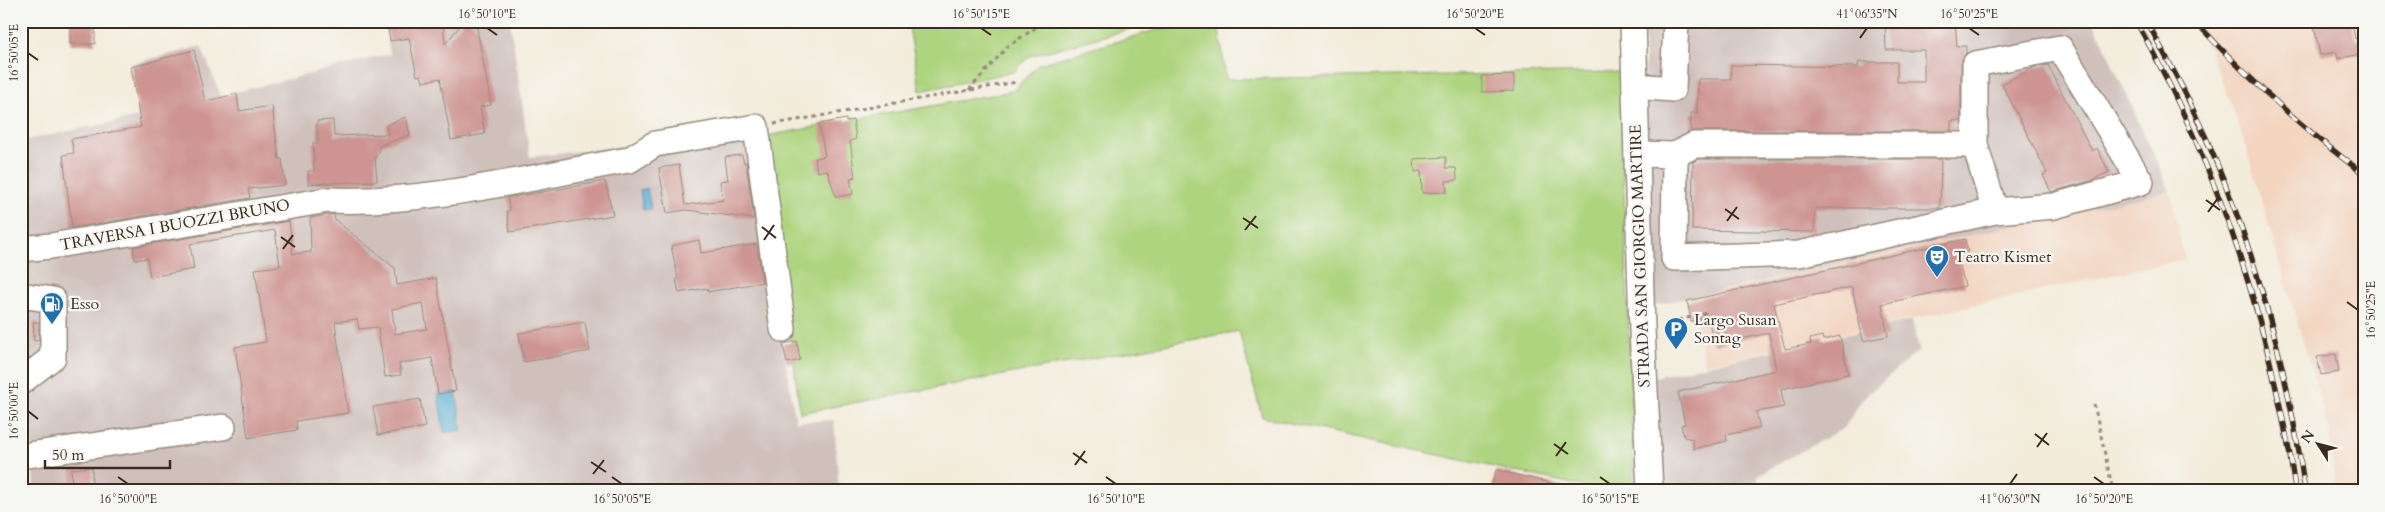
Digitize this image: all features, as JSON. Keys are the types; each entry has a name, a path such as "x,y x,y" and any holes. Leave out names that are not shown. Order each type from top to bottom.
{"street":[{"name":"STRADA SAN GIORGIO MARTIRE","path":"1633,21 1642,329 1650,491"},
{"path":"1635,86 1673,88 1676,21"},
{"path":"1675,155 1674,258 1799,254 1995,211 2054,206 2141,182 2060,48 1976,64 1975,145 1995,211"},
{"path":"756,127 784,329"},
{"name":"TRAVERSA I BUOZZI BRUNO","path":"21,248 51,246 328,200 352,201 446,192 629,160 655,144 756,127"},
{"path":"1637,154 1675,155 1694,145 1975,145"},
{"path":"21,295 53,300 54,357 21,382"},
{"path":"21,456 223,427"}],"path":[{"path":"961,92 970,89 1008,46 1046,21"},
{"path":"756,127 1017,82"},
{"path":"1678,320 1707,313"},
{"path":"2094,404 2113,491"}],"shaded area":[{"path":"384,21 510,21 530,157 746,132 796,422 834,420 839,491 34,491 21,197 21,141 138,117 131,64 201,46 221,96 390,54"},
{"path":"1644,21 2093,21 2170,191 1651,306"},
{"path":"2198,21 2364,21 2364,491 2336,491 2329,429 2240,128"},
{"name":"Teatro Kismet","path":"2170,191 2185,259 1705,364 1690,297"},
{"path":"1912,320 1919,350 1863,398 1844,428 1758,475 1758,491 1662,491 1654,377"}],"green space":[{"path":"908,21 1159,21 1030,56 1014,72 920,91"},
{"path":"1187,21 1218,21 1226,79 1620,72 1634,491 1605,491 1262,417 1239,331 800,413 766,136 1013,91 1039,64"}],"water":[{"path":"647,188 651,209 643,210 640,190"},
{"path":"456,391 462,430 444,433 438,394"}],"building":[{"path":"70,21 95,21 95,44 70,44"},
{"path":"387,21 443,21 445,44 464,21 469,21 477,28 491,105 480,107 485,134 451,140 440,78 423,82 421,75 417,76 409,38 390,41"},
{"path":"1885,21 1955,21 1957,46 1966,46 1966,53 1961,64 1961,120 1951,121 1951,131 1691,131 1691,113 1697,113 1698,79 1731,79 1731,65 1858,67 1859,62 1897,62 1897,82 1924,82 1924,50 1886,50"},
{"path":"2313,21 2352,21 2355,39 2364,37 2364,53 2338,59 2336,52 2320,55"},
{"path":"194,50 205,101 237,94 239,111 272,106 279,159 282,159 285,185 248,189 250,198 72,228 63,155 74,153 71,139 141,127 131,67"},
{"path":"2048,65 2092,151 2097,148 2109,172 2091,181 2051,192 2043,175 2047,173 2002,84 2035,67"},
{"path":"1514,75 1514,91 1482,92 1482,76"},
{"path":"406,117 410,135 379,146 379,153 375,157 377,181 308,184 308,171 314,171 313,143 318,143 317,121 333,120 334,136 388,134 386,125"},
{"path":"846,119 846,122 853,120 856,139 850,141 855,177 850,178 853,194 836,197 827,170 817,172 815,158 825,156 819,124"},
{"path":"742,155 744,163 746,162 754,219 686,210 667,213 659,168 679,165 685,205 723,200 720,181 728,180 725,157"},
{"path":"1446,157 1446,168 1456,168 1457,180 1446,181 1447,192 1422,193 1421,171 1415,172 1414,159"},
{"path":"1698,159 1941,159 1940,208 1815,208 1814,232 1692,230 1693,162"},
{"path":"605,181 613,215 510,232 507,211 510,210 507,198"},
{"path":"334,214 335,220 395,268 397,285 436,278 456,391 438,394 432,358 399,364 401,375 385,377 378,327 359,329 357,319 335,322 348,413 296,421 297,430 248,438 235,347 266,342 255,269 280,266 275,230 190,244 194,269 150,277 147,258 135,260 133,247 289,221 293,254 311,252 310,218","holes":["423,303 427,329 395,334 392,309"]},
{"path":"1965,239 1968,252 1957,254 1965,286 1882,304 1888,336 1863,341 1852,287 1774,304 1785,349 1811,344 1810,339 1822,336 1823,340 1840,336 1848,374 1781,389 1784,407 1756,412 1760,428 1726,435 1727,441 1694,449 1692,439 1684,437 1681,425 1685,424 1678,392 1776,370 1769,333 1714,345 1708,317 1691,321 1687,301"},
{"path":"699,240 701,253 757,244 762,282 708,292 707,288 679,293 676,279 678,278 671,246"},
{"path":"33,322 39,322 39,340 34,341"},
{"path":"585,322 590,351 524,362 519,333"},
{"path":"797,341 800,360 787,363 783,344"},
{"path":"2336,354 2339,372 2321,375 2317,357"},
{"path":"420,399 425,427 378,435 373,407"},
{"path":"92,467 92,482 72,487 71,469"},
{"path":"1496,470 1563,486 1563,491 1511,491 1492,486"}],"railway":[{"path":"2136,21 2160,66 2203,157 2238,251 2267,348 2288,444 2295,491"},
{"path":"2147,21 2183,89 2209,145 2246,241 2262,290 2287,390 2305,491"},
{"path":"2195,21 2276,102 2364,174"}],"place":[{"name":"Teatro Kismet","path":"1937,278"},
{"name":"Esso","path":"52,325"},
{"name":"Largo Susan Sontag","path":"1676,350"}]}
